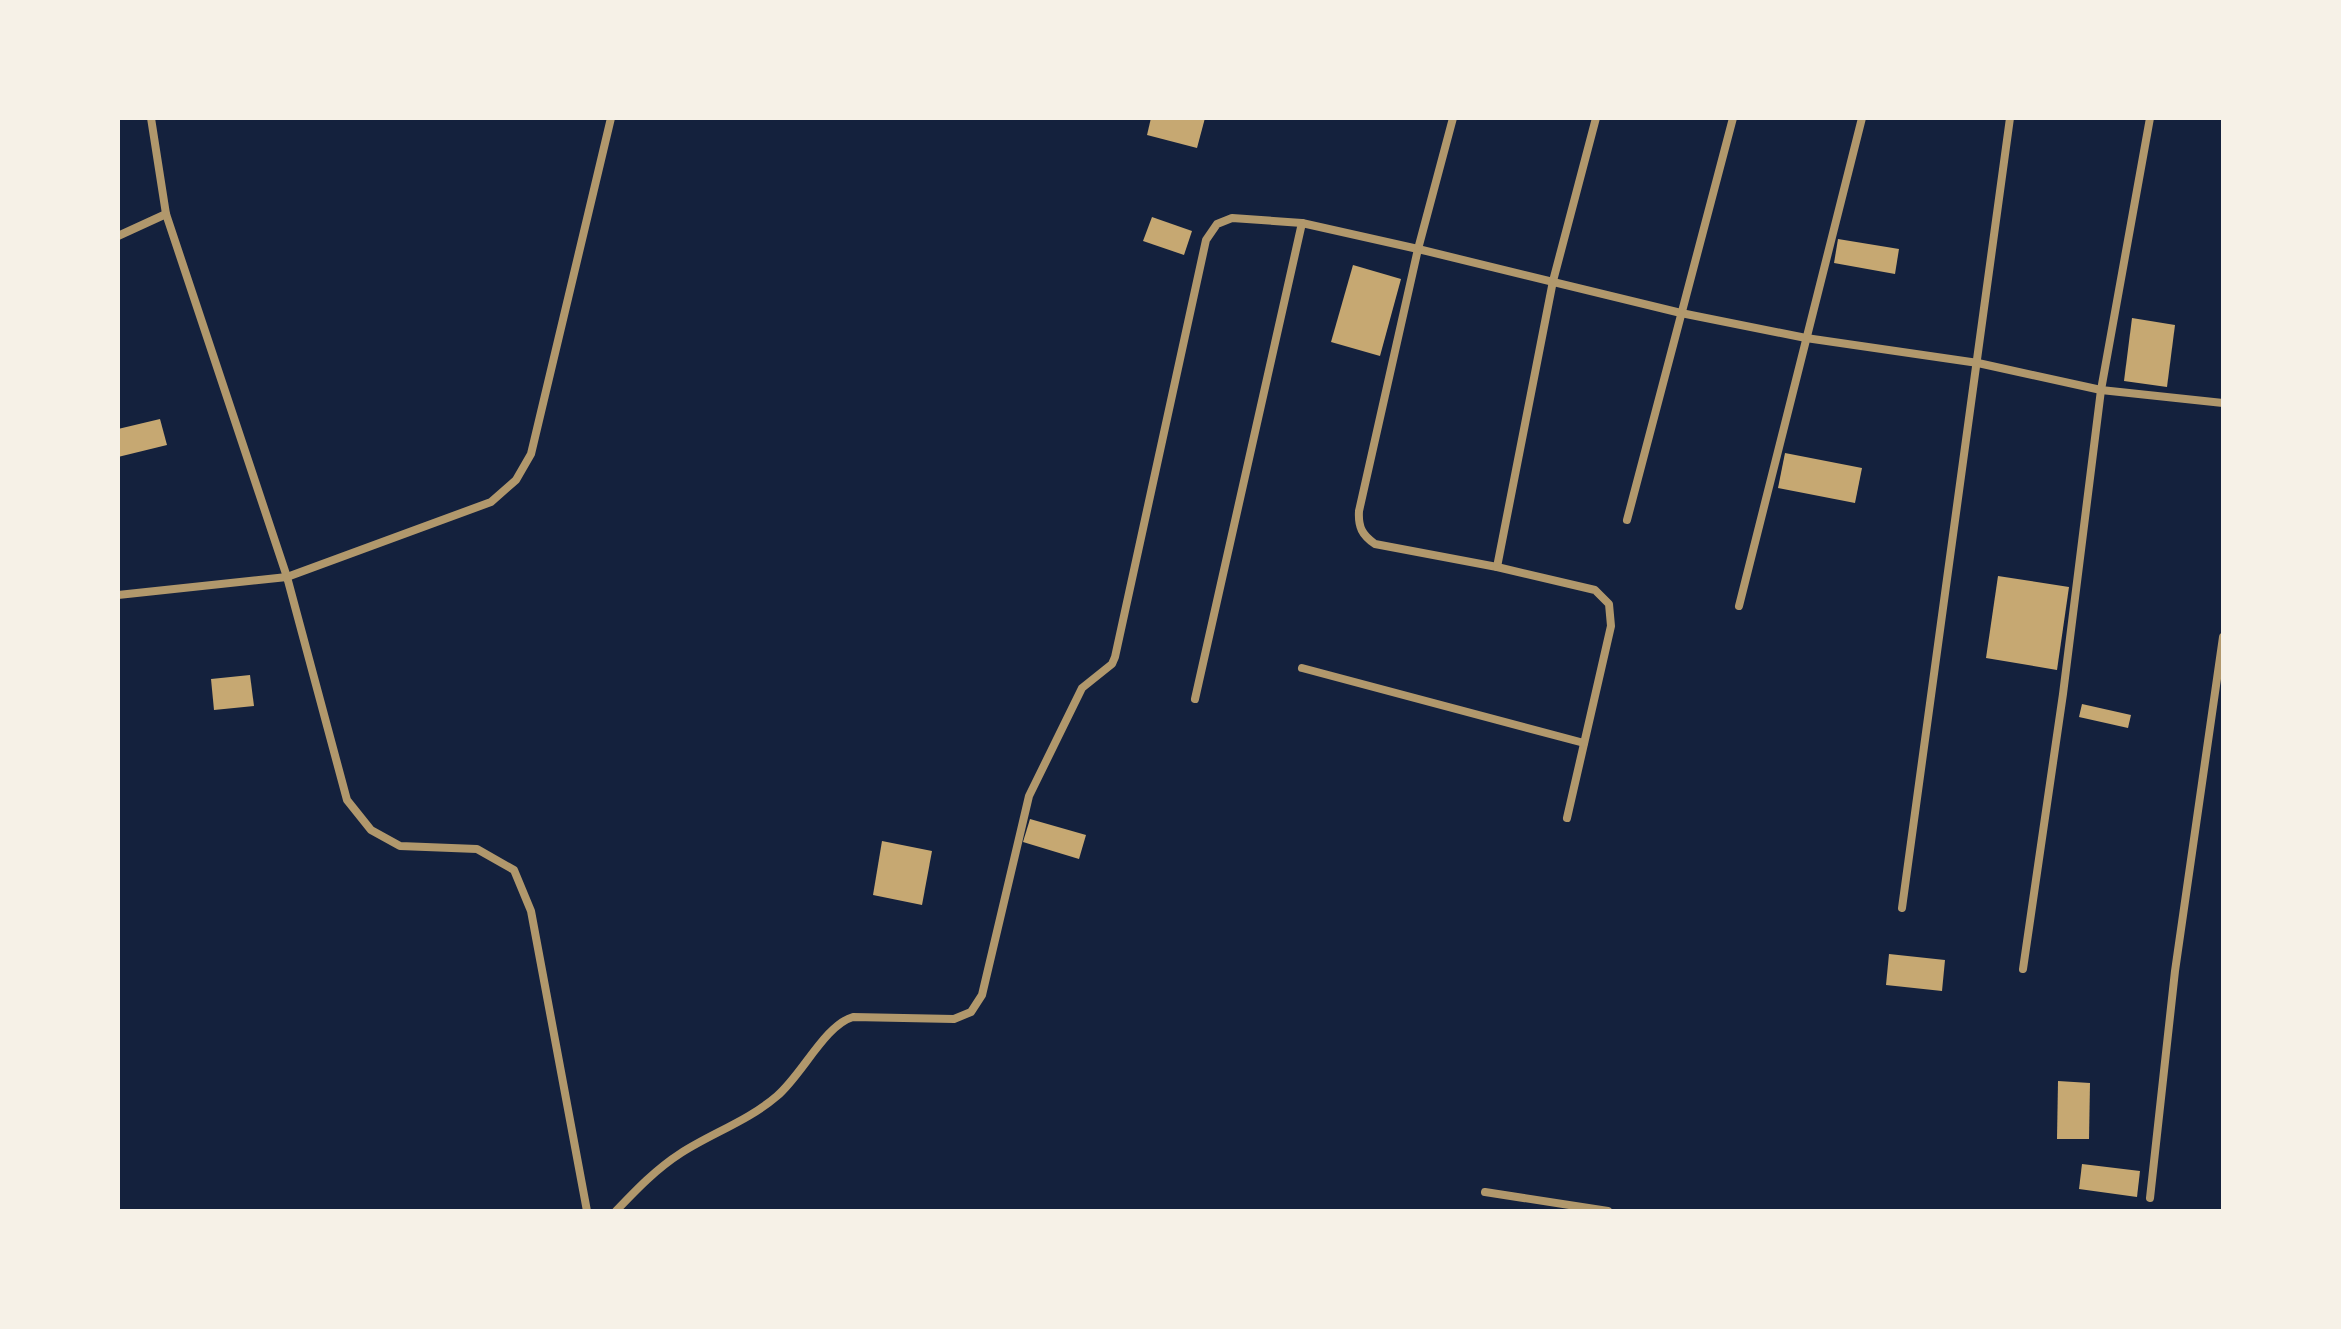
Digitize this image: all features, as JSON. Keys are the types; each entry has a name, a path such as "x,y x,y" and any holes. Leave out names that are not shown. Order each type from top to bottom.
{"street":[{"path":"151,118 166,214 287,577 347,800 371,830 400,846 477,849 514,870 531,911 587,1211"},
{"path":"118,595 287,577 491,502 516,480 531,454 611,118"},
{"path":"1453,118 1418,249 1359,511 1359,523 1361,532 1375,544 1497,567 1595,590 1609,604 1611,626 1567,818"},
{"path":"1497,567 1553,281 1596,118"},
{"path":"1627,520 1733,118"},
{"path":"1739,606 1862,118"},
{"path":"1902,908 2010,118"},
{"path":"2023,969 2063,694 2101,390 2150,118"},
{"path":"118,236 166,214"},
{"path":"616,1211 641,1183 680,1154 744,1119 777,1096 805,1067 841,1020 867,1017 954,1019 971,1012 982,995 1029,796 1082,688 1112,664 1115,657 1206,240 1217,224 1232,218 1302,223 1681,313 1806,338 1978,363 2101,390 2223,403"},
{"path":"1195,699 1302,223"},
{"path":"2150,1198 2175,971 2223,637"},
{"path":"1302,668 1584,743"},
{"path":"1485,1192 1608,1211"}],"building":[{"path":"1151,118 1205,118 1197,148 1147,135"},
{"path":"1152,217 1192,231 1184,255 1143,241"},
{"path":"1838,239 1899,249 1895,274 1834,263"},
{"path":"1353,265 1401,279 1380,356 1331,342"},
{"path":"2132,318 2175,325 2167,387 2124,381"},
{"path":"160,419 167,445 118,457 118,429"},
{"path":"1785,453 1862,468 1855,503 1778,488"},
{"path":"1998,576 2069,587 2057,670 1986,658"},
{"path":"250,675 254,706 214,710 211,679"},
{"path":"2082,704 2131,715 2128,728 2079,717"},
{"path":"1030,819 1086,835 1079,859 1023,842"},
{"path":"882,841 932,851 922,905 873,895"},
{"path":"1889,954 1945,960 1942,991 1886,985"},
{"path":"2058,1081 2090,1083 2089,1139 2057,1139"},
{"path":"2082,1164 2140,1171 2137,1197 2079,1189"}]}
